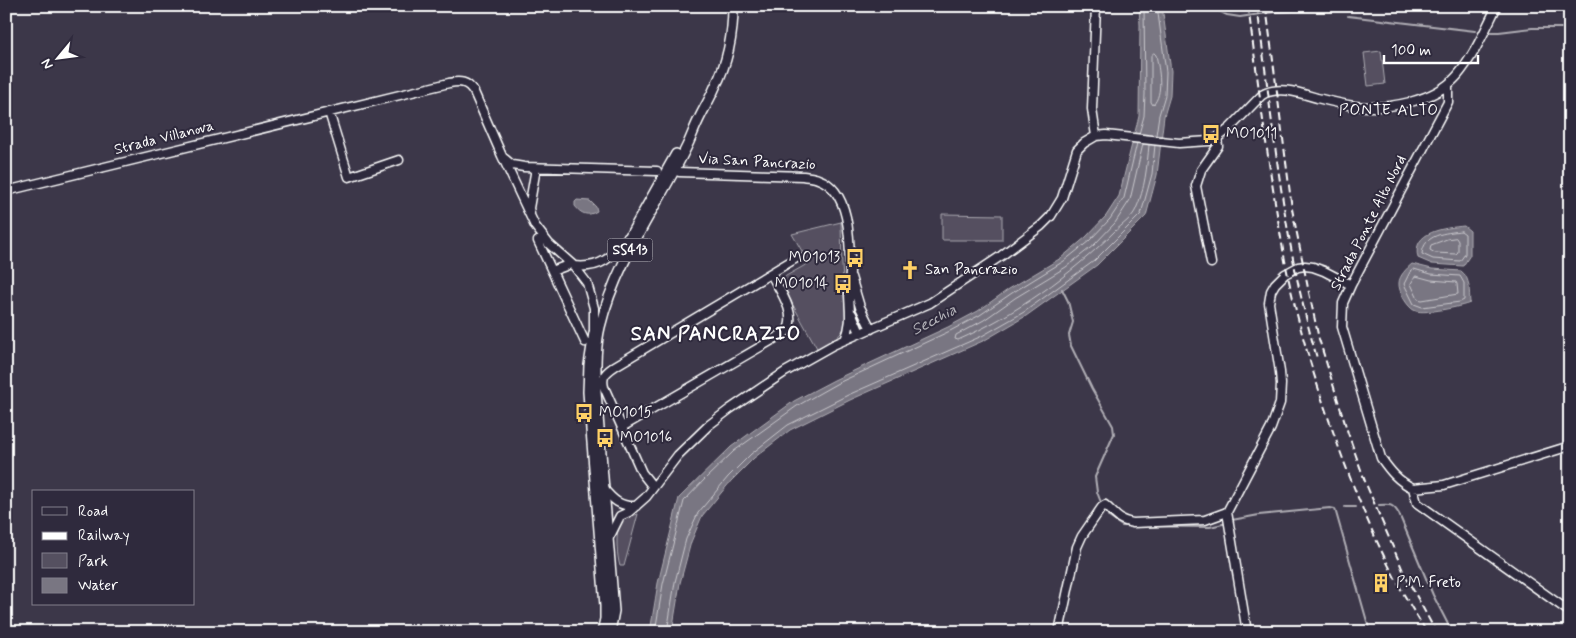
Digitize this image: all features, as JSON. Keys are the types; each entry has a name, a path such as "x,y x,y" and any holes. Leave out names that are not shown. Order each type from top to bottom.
{"main road":[{"name":"SS413","path":"610,632 614,611 596,383 600,329 606,306 624,261 687,146 716,86 729,48 733,23 733,6"},
{"name":"SS413","path":"602,632 605,606 588,392 589,365 594,331 600,306 618,260 682,142 698,120"}],"street":[{"path":"1096,6 1092,110 1096,136"},
{"path":"608,538 620,516 646,497 678,455 709,425 730,409 785,372 845,340 930,303 1001,256 1041,226 1051,216 1062,198 1077,150 1084,143 1096,136 1113,135 1179,143 1202,142 1217,138 1229,129 1256,100 1268,91 1275,90 1291,91 1346,104 1376,107 1416,100 1435,93 1448,85 1458,75 1480,41 1497,6"},
{"name":"Strada Villanova","path":"6,191 449,83 465,82 470,86 502,156"},
{"name":"Strada Ponte Alto Nord","path":"1448,85 1448,102 1350,285 1343,303 1342,327 1381,458 1391,472 1402,483 1413,488 1417,503 1570,612"},
{"path":"329,112 350,177 399,160"},
{"path":"1211,262 1196,186 1202,170 1218,146 1217,138"},
{"path":"502,156 512,165 536,168 657,171"},
{"path":"502,156 539,232 582,276 591,294 594,308 594,331"},
{"path":"530,216 529,208 536,168"},
{"name":"Via San Pancrazio","path":"679,172 803,176 818,178 835,191 844,208 848,230 850,272 848,290 851,310 850,325 845,340"},
{"path":"552,271 573,265 590,267 610,257 634,228"},
{"path":"538,241 585,342"},
{"path":"653,487 642,473 603,382 604,375 606,372 798,257"},
{"path":"1247,632 1227,512 1270,428 1280,402 1281,384 1269,303 1271,291 1285,274 1298,267 1305,266 1324,271 1350,285"},
{"name":"Via San Pancrazio","path":"850,272 860,307 870,329"},
{"path":"622,427 786,332 791,323 789,311 771,274"},
{"name":"Via San Pancrazio","path":"851,310 860,333"},
{"path":"1413,488 1444,485 1570,446"},
{"path":"603,488 617,503 624,506 636,506"},
{"path":"1059,632 1077,547 1102,507 1108,506 1113,514 1122,520 1133,523 1198,521 1211,519 1227,512"}],"green space":[{"path":"1381,51 1385,84 1368,86 1364,53"},
{"path":"942,214 1002,215 1002,240 942,240"},
{"path":"841,222 846,323 839,336 818,350 779,280 809,263 792,234"},
{"path":"638,514 624,566 620,566 617,545 618,528 624,520"}],"water":[{"path":"1139,6 1162,6 1171,71 1170,96 1164,116 1157,175 1146,216 1097,265 1026,316 985,340 850,400 790,430 754,458 731,481 702,516 691,542 680,583 672,632 650,632 658,583 679,498 731,447 794,401 978,311 1009,289 1061,258 1086,237 1106,216 1119,196 1139,116"},
{"path":"577,200 590,201 597,211 591,214 582,213 575,206"},
{"path":"1464,226 1470,231 1470,255 1463,266 1432,264 1418,258 1417,249 1424,237 1439,230"},
{"path":"1412,264 1432,269 1461,271 1468,282 1470,303 1435,311 1421,312 1413,310 1404,299 1399,286 1399,280"}],"waterway":[{"path":"1209,6 1227,15 1240,17 1274,12 1313,10"},
{"path":"1348,16 1475,31"},
{"path":"1491,32 1532,28 1570,28"},
{"path":"1062,289 1068,301 1073,322 1069,335 1071,346 1113,426 1114,434 1095,477 1097,492 1102,505"},
{"path":"1379,505 1391,505 1399,514 1433,595 1452,632"},
{"path":"1345,507 1356,507"},
{"path":"1105,509 1109,517 1122,526 1210,527 1227,523"},
{"path":"1232,520 1259,515 1335,509 1370,632"}],"railway":[{"path":"1248,6 1268,158 1283,251 1297,315 1309,357 1336,439 1370,526 1402,591 1427,632"},
{"path":"1257,6 1287,227 1305,315 1317,358"},
{"path":"1266,6 1292,209 1319,339 1366,484 1404,573 1436,632"}],"place":[{"name":"MO1011","path":"1211,134"},
{"name":"MO1013","path":"855,258"},
{"name":"San Pancrazio","path":"910,270"},
{"name":"MO1014","path":"843,284"},
{"name":"MO1015","path":"584,413"},
{"name":"MO1016","path":"605,438"},
{"name":"P.M. Freto","path":"1381,583"}],"district":[{"name":"PONTE ALTO","path":"1389,110"},
{"name":"SAN PANCRAZIO","path":"716,334"}],"water label":[{"name":"Secchia","path":"934,320"}]}
